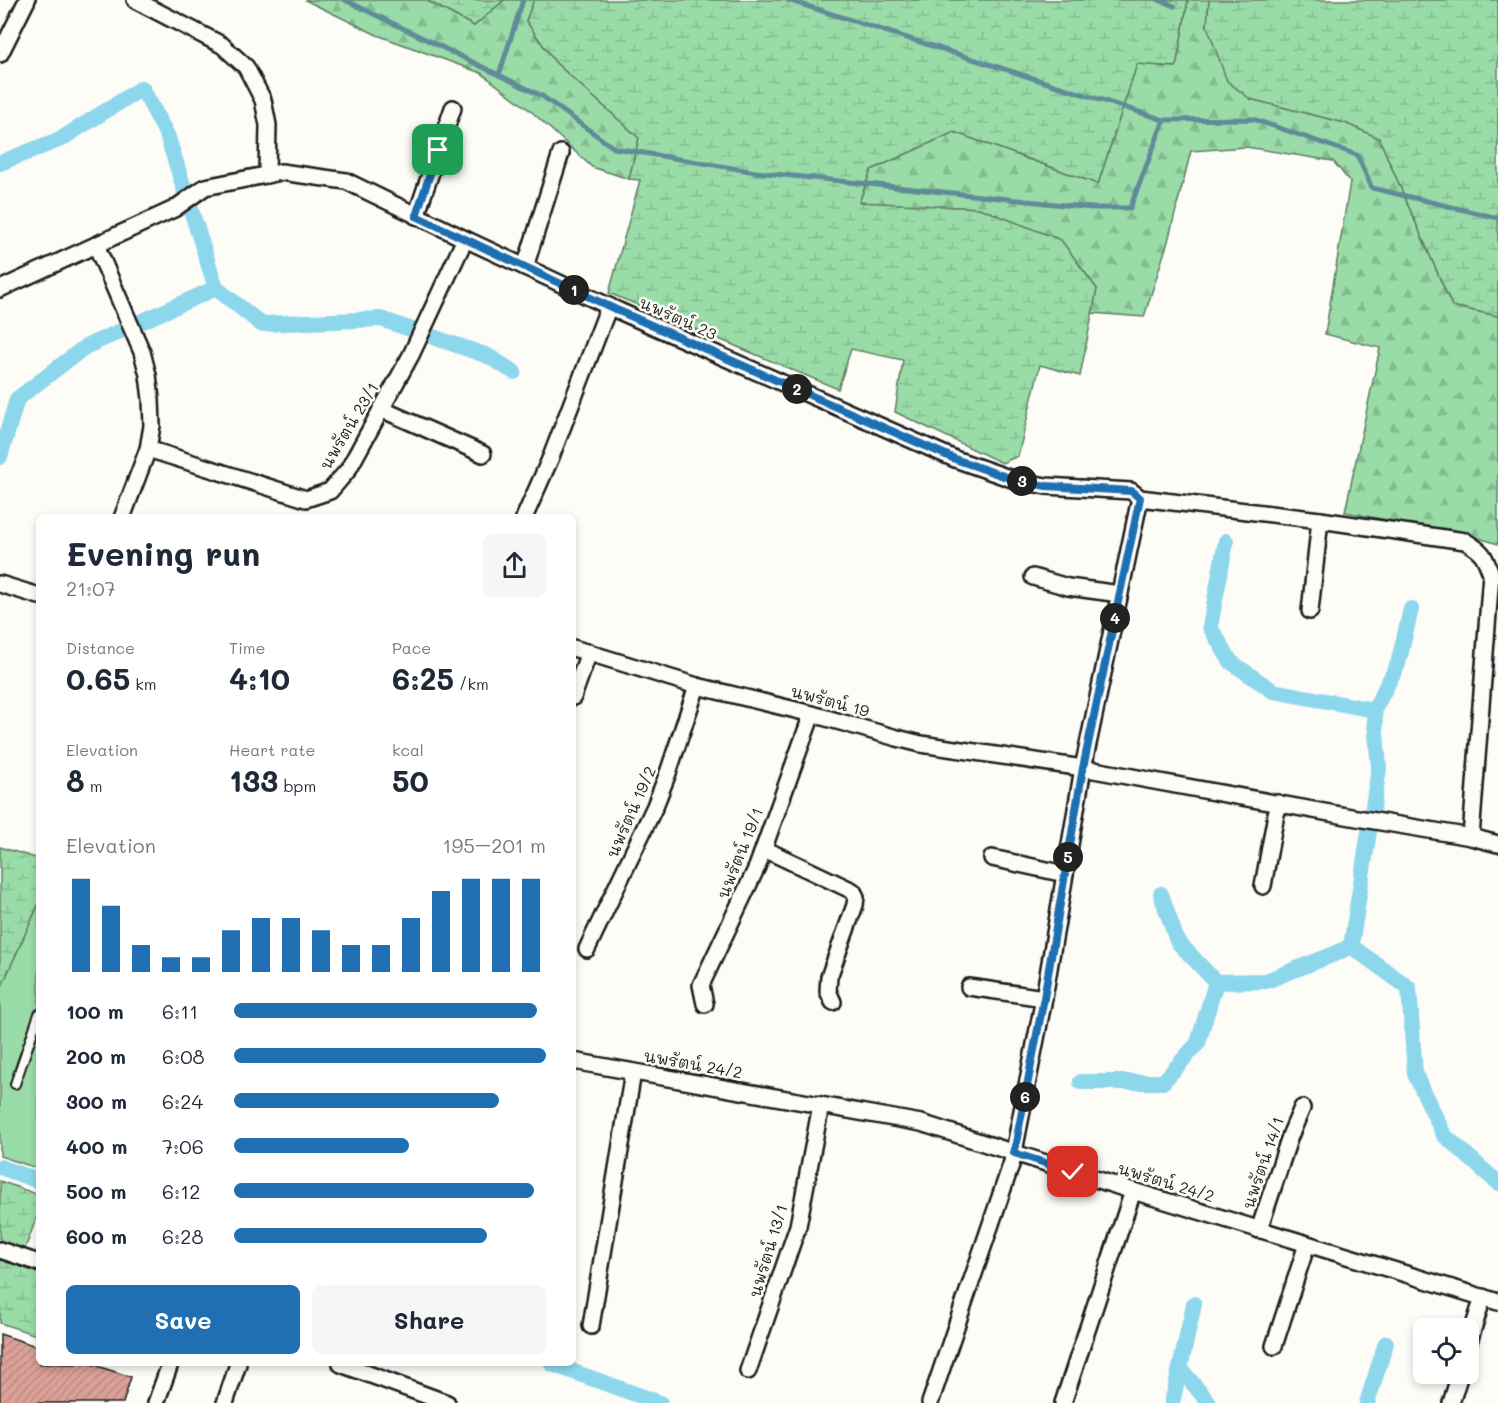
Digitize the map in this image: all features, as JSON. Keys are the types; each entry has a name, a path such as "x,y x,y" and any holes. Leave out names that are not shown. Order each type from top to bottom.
{"street":[{"path":"0,54 27,0"},
{"path":"135,0 222,45 246,67 263,100 268,125 267,175"},
{"path":"416,216 453,108"},
{"path":"525,267 561,153"},
{"name":"นพรัตน์ 23","path":"96,245 174,209 205,187 281,172 346,181 609,306 964,462 1012,479 1046,486 1131,491 1140,498 1465,541 1479,549 1486,558 1491,574 1471,837"},
{"name":"นพรัตน์ 23/1","path":"148,449 306,499 330,491 348,470 411,355 465,239"},
{"path":"0,289 96,245 142,352 151,399 152,426 148,449 124,514"},
{"path":"526,514 551,458 609,306"},
{"path":"381,409 483,454"},
{"path":"930,1403 1012,1162 1044,998 1083,768 1140,498"},
{"path":"1310,611 1320,520"},
{"path":"1033,577 1068,587 1120,594"},
{"path":"0,584 36,595"},
{"name":"นพรัตน์ 19","path":"576,649 697,686 921,744 1083,768 1471,837 1498,844"},
{"path":"576,689 589,652"},
{"name":"นพรัตน์ 19/2","path":"587,949 655,806 697,686"},
{"name":"นพรัตน์ 19/1","path":"705,1004 701,985 757,867 812,714"},
{"path":"1263,886 1278,803"},
{"path":"764,849 853,891 855,894 855,905 829,977 828,991 833,1002"},
{"path":"992,858 1065,874"},
{"path":"969,987 1044,998"},
{"name":"นพรัตน์ 24/2","path":"576,1061 921,1123 1133,1191 1498,1302"},
{"path":"591,1326 633,1072"},
{"name":"นพรัตน์ 13/1","path":"748,1371 798,1227 821,1105"},
{"name":"นพรัตน์ 14/1","path":"1259,1230 1290,1136 1302,1108"},
{"path":"1063,1403 1133,1191"},
{"path":"1274,1346 1307,1244"},
{"path":"0,1250 36,1262"},
{"path":"1476,1318 1483,1297"},
{"path":"156,1403 169,1366"},
{"path":"225,1403 237,1366"},
{"path":"346,1366 447,1403"},
{"path":"1451,1403 1457,1384"}],"lane":[{"path":"15,1084 36,1023"}],"green space":[{"path":"305,0 426,0 474,26 504,0 534,0 526,21 555,62 639,138 629,179 592,167 532,112 481,73 377,35"},
{"path":"426,0 504,0 474,26"},
{"path":"534,0 1188,0 1176,67 1137,64 1098,184 954,132 871,170 859,202 979,208 1061,240 1097,289 1080,376 1040,365 1018,456 1002,463 895,412 903,360 851,349 838,389 609,293 640,180 629,179 639,138 555,62 526,21"},
{"path":"1188,0 1209,0 1207,26 1250,99 1345,123 1379,138 1452,306 1498,316 1498,544 1476,537 1345,512 1380,348 1325,334 1350,182 1333,161 1246,147 1191,151 1168,241 1144,317 1092,313 1097,289 1061,240 979,208 859,203 871,170 954,132 1098,184 1137,64 1176,67"},
{"path":"1209,0 1498,0 1498,316 1452,306 1379,138 1345,123 1250,99 1227,81 1207,26"},
{"path":"0,847 36,858 36,910 0,990"},
{"path":"36,910 36,1168 0,1156 0,990"},
{"path":"0,1181 36,1194 36,1219 19,1265 36,1273 36,1335 0,1323"}],"building":[{"path":"0,1334 36,1346 36,1366 97,1366 131,1377 123,1403 0,1403"}],"waterway":[{"path":"345,0 542,96 614,148 756,172 1092,208 1130,208 1164,120 1253,119 1357,155 1372,188 1498,218"},
{"path":"499,75 523,0"},
{"path":"788,0 1164,120"},
{"path":"1159,0 1174,6"},
{"path":"0,163 61,139 142,88 167,135 216,288 261,324 381,319 488,356 514,372"},
{"path":"0,457 17,399 85,347 216,288"},
{"path":"1226,541 1210,627 1231,662 1273,691 1374,710 1379,768 1351,946"},
{"path":"1374,710 1398,664 1411,609"},
{"path":"1161,894 1177,941 1216,982 1266,981 1351,946 1409,988 1415,1074 1444,1135 1498,1183"},
{"path":"1081,1082 1163,1082 1198,1043 1216,982"},
{"path":"0,1167 36,1180"},
{"path":"1194,1304 1180,1368 1209,1403"},
{"path":"1367,1403 1386,1343"},
{"path":"558,1366 660,1403"},
{"path":"1172,1403 1180,1368"}],"route":[{"path":"438,150 416,216 619,311 955,459 1012,479 1046,486 1131,491 1140,498 1083,768 1044,998 1014,1153 1073,1172"}]}
